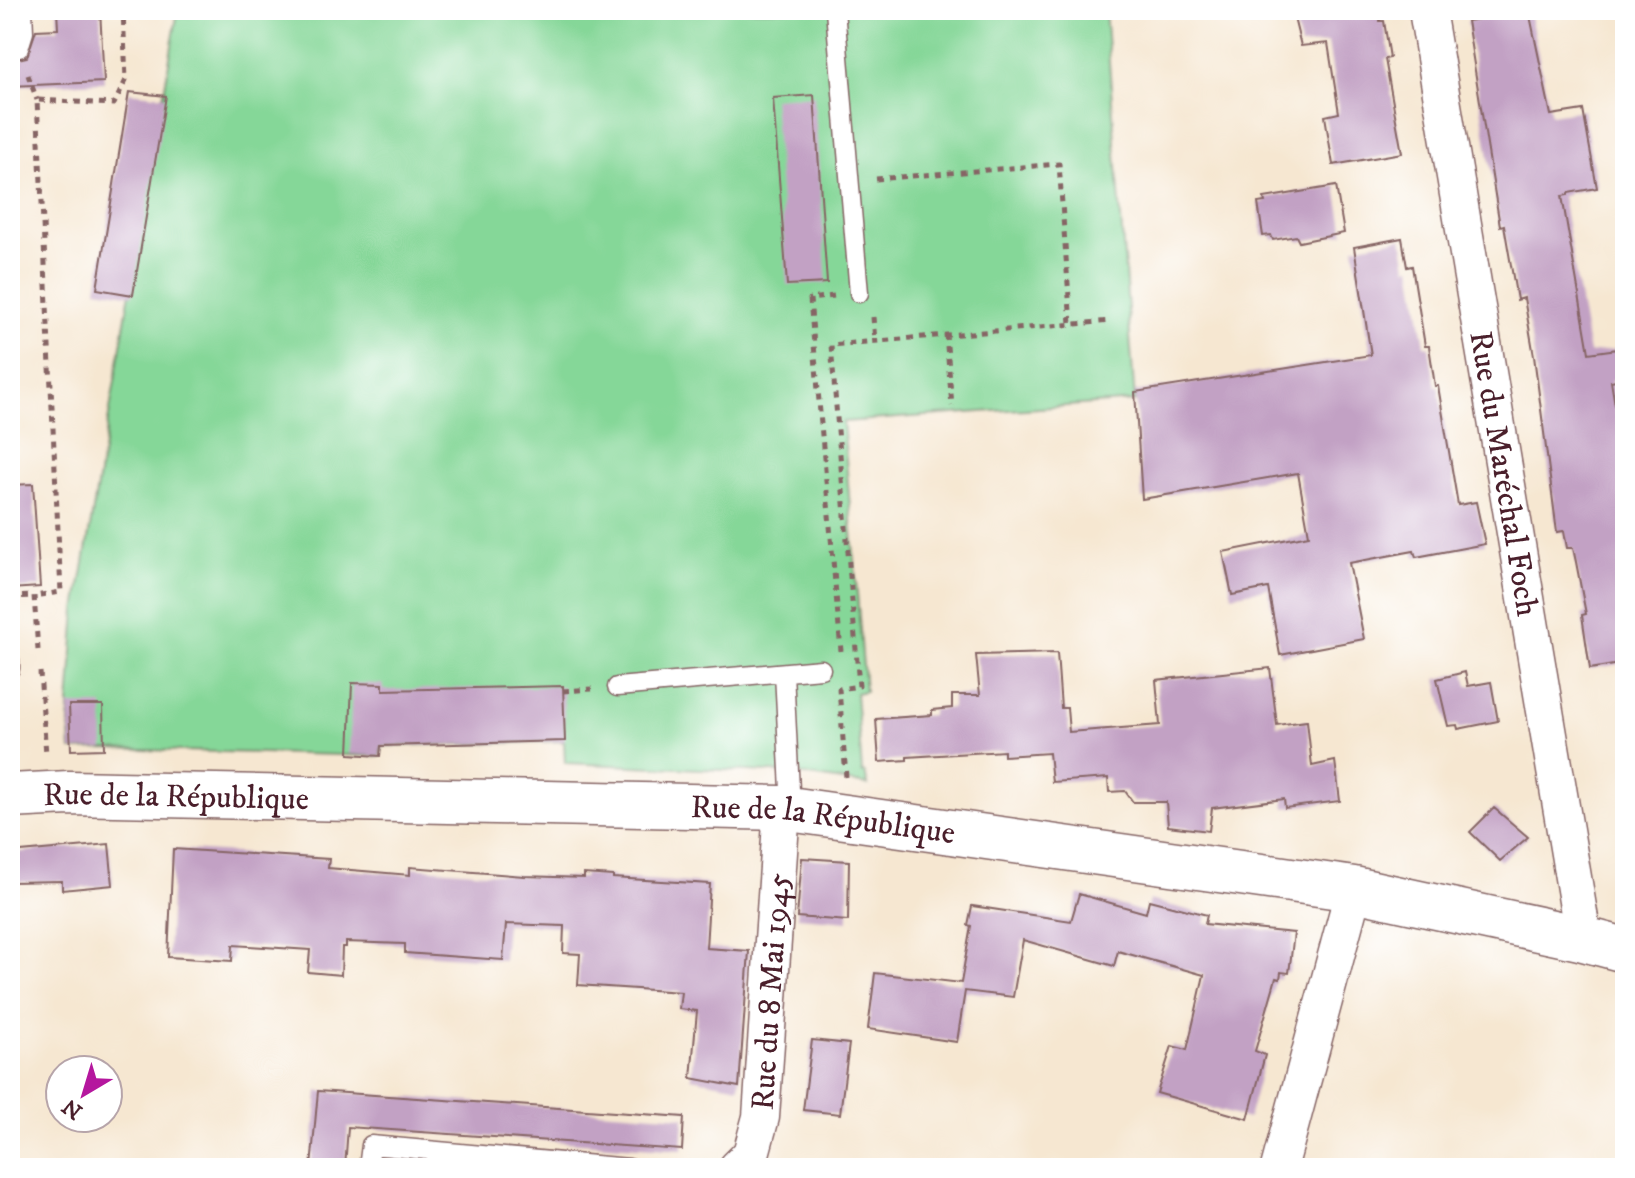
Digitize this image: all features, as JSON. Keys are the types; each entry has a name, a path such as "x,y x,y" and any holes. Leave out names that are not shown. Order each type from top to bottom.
{"street":[{"name":"Rue du Maréchal Foch","path":"1427,10 1580,919 1580,938"},
{"name":"Rue de la République","path":"29,795 786,809 1354,889 1625,950"},
{"name":"Rue du 8 Mai 1945","path":"737,1168 751,1154 761,1117 786,809"},
{"path":"1279,1168 1354,889"}],"lane":[{"path":"10,49 19,48 24,32 23,10"},
{"path":"835,10 859,293"},
{"path":"10,660 10,669"},
{"path":"617,687 821,669"},
{"path":"784,673 786,809"},
{"path":"368,1168 371,1145 629,1168"}],"path":[{"path":"10,597 61,592 37,100 114,104 126,80 123,10"},
{"path":"864,180 1059,164 1071,324"},
{"path":"821,669 842,668 810,299 859,293"},
{"path":"873,311 875,341"},
{"path":"846,781 839,689 859,686 831,345 1110,321"},
{"path":"946,334 952,406"},
{"path":"29,795 34,596"}],"green space":[{"path":"178,10 1105,10 1135,401 843,422 865,691 856,693 862,772 868,785 791,773 565,763 564,741 382,746 380,756 71,750 69,705 76,610"}],"building":[{"path":"57,10 100,10 104,82 10,86 10,61 27,57 36,30 58,29"},
{"path":"1292,10 1379,10 1380,21 1384,21 1390,58 1385,59 1402,153 1333,165 1325,116 1339,113 1328,43 1301,46"},
{"path":"1529,11 1551,115 1583,110 1597,188 1562,196 1589,353 1625,348 1625,378 1611,381 1621,441 1625,441 1625,663 1590,669 1582,615 1586,614 1573,548 1567,548 1564,531 1557,532 1524,298 1517,300 1504,225 1500,226 1467,21"},
{"path":"129,92 166,96 133,295 97,289"},
{"path":"814,95 827,283 787,285 773,98"},
{"path":"1336,186 1344,233 1299,242 1296,236 1273,240 1271,235 1263,236 1258,203 1265,202 1264,198"},
{"path":"1402,238 1407,267 1412,266 1425,346 1429,346 1435,386 1438,386 1458,505 1476,502 1485,544 1416,557 1414,551 1349,563 1364,639 1280,655 1268,588 1232,595 1223,552 1309,535 1298,473 1142,499 1135,392 1371,355 1354,247"},
{"path":"33,484 40,587 10,589 10,485"},
{"path":"1057,653 1061,708 1067,708 1069,732 1160,725 1156,680 1270,668 1277,725 1307,721 1312,766 1335,761 1340,801 1285,808 1284,799 1212,808 1209,831 1168,826 1166,802 1133,802 1125,791 1109,792 1108,778 1052,782 1049,753 1004,756 1004,751 907,757 907,760 879,762 876,719 932,715 932,710 952,708 952,695 980,695 976,655"},
{"path":"1465,672 1468,686 1491,682 1498,721 1458,729 1457,725 1448,726 1437,679"},
{"path":"352,683 383,684 383,690 563,686 565,741 381,746 380,756 349,754"},
{"path":"69,705 103,705 104,749 71,750"},
{"path":"1494,808 1528,837 1500,861 1470,832"},
{"path":"109,844 113,885 62,890 62,881 10,882 10,853"},
{"path":"173,849 329,859 328,868 410,875 410,867 524,876 584,878 584,874 710,884 706,948 749,951 739,1087 691,1078 697,1011 679,1009 681,992 578,985 580,954 563,953 564,926 506,924 503,960 405,953 405,944 346,942 346,947 342,947 341,975 308,972 310,950 233,945 232,961 168,957"},
{"path":"802,858 849,861 848,921 797,917"},
{"path":"1079,894 1146,913 1149,900 1207,915 1205,924 1294,933 1289,973 1281,972 1280,979 1276,978 1255,1051 1265,1055 1248,1119 1157,1093 1172,1046 1187,1050 1204,975 1118,951 1114,966 1023,940 1013,997 965,991 957,1042 868,1029 875,973 961,983 972,906 1071,921"},
{"path":"812,1040 849,1044 840,1114 803,1110"},
{"path":"318,1091 684,1117 682,1150 348,1127 345,1168 311,1168"}]}
